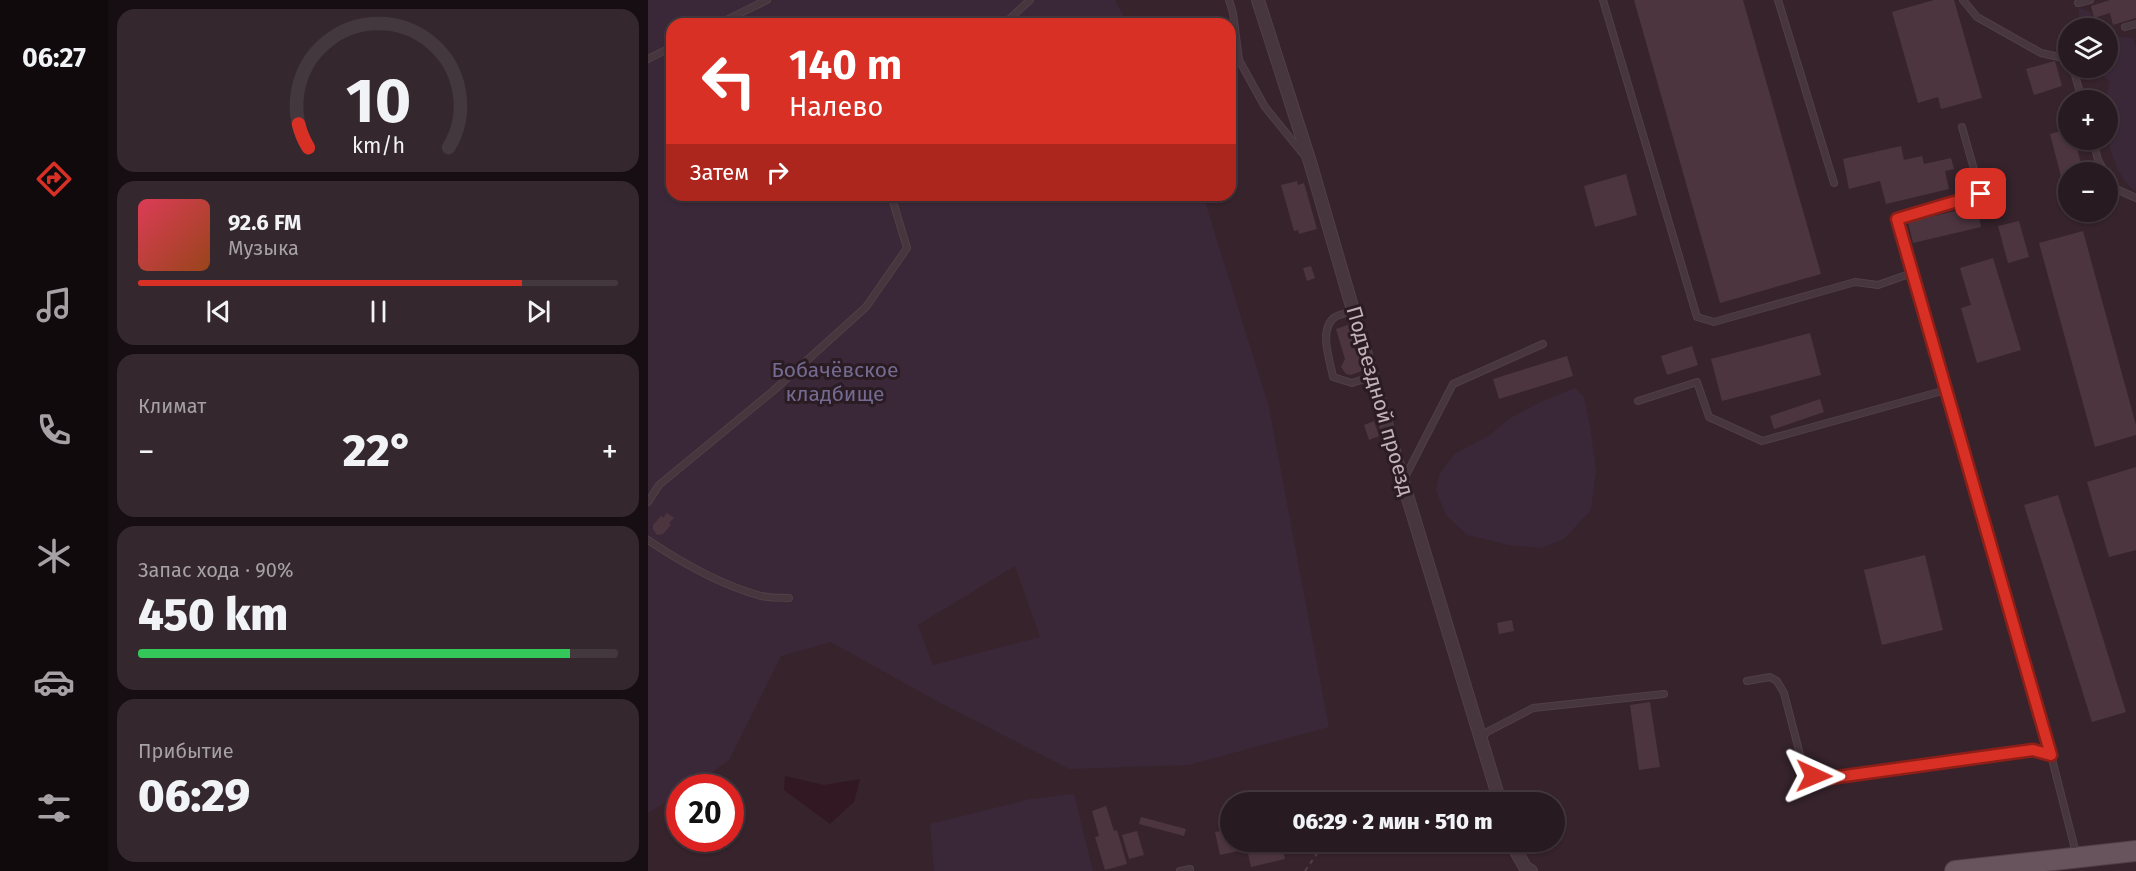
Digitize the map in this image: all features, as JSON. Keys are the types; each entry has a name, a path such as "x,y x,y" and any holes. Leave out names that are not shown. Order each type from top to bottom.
{"main road":[{"path":"1955,871 2136,851"}],"street":[{"name":"Подъездной проезд","path":"1258,0 1310,162 1403,482 1497,792"},
{"path":"1517,852 1531,871"}],"lane":[{"path":"730,18 767,0"},
{"path":"1010,18 1030,0"},
{"path":"1229,0 1234,18"},
{"path":"1603,0 1697,317 1714,322 1855,282 1878,285 1912,273"},
{"path":"1778,0 1834,183"},
{"path":"1963,0 1977,17 2041,53 2058,57"},
{"path":"2078,3 2090,0"},
{"path":"2125,27 2136,24"},
{"path":"1236,36 1239,60 1265,107 1310,162"},
{"path":"648,59 666,50"},
{"path":"1962,127 1981,194 1897,219 2051,755 2077,857"},
{"path":"2118,190 2136,198"},
{"path":"648,502 659,485 773,391 866,307 907,248 893,201"},
{"path":"1353,311 1335,316 1328,325 1326,337 1334,377 1352,383 1373,376"},
{"path":"1403,482 1453,384 1543,344"},
{"path":"1638,400 1697,382 1708,417 1762,441 1946,390"},
{"path":"648,540 672,556 726,583 763,596 789,598"},
{"path":"1747,681 1770,677 1777,681 1784,693 1803,766 1814,776 1830,778 2033,750 2051,755"},
{"path":"1482,738 1488,732 1533,708 1664,694"},
{"path":"1180,871 1190,869"}],"path":[{"path":"1305,871 1318,852"}],"green space":[{"name":"Бобачёвское кладбище","path":"648,0 1115,0 1125,18 666,18 666,201 1205,201 1269,407 1329,727 1189,765 1069,769 935,700 831,642 781,656 729,760 709,774 666,774 666,802 648,813","holes":["1015,566 1040,637 933,665 918,625"]},
{"path":"2079,8 2091,12 2092,18 2079,18"},
{"path":"2118,36 2133,38 2136,47 2136,191 2121,175 2118,162 2115,162 2111,150 2118,150 2118,90 2108,90 2110,81 2106,78 2118,78"},
{"path":"1575,388 1584,397 1590,425 1596,472 1591,510 1564,539 1542,548 1508,545 1467,535 1446,515 1436,491 1439,475 1454,454 1490,435 1510,418 1540,402"},
{"path":"1074,794 1093,871 934,871 930,824 1031,799"}],"shaded area":[{"path":"785,776 824,785 860,779 854,802 830,824 784,790"}],"building":[{"path":"1634,0 1743,0 1821,274 1720,303"},
{"path":"1934,0 1954,0 1982,98 1941,109 1938,97 1918,103 1892,12"},
{"path":"2110,0 2136,0 2136,18 2118,23 2118,18 2111,18 2110,13 2094,18 2091,6"},
{"path":"2055,61 2062,86 2034,95 2026,69"},
{"path":"2058,132 2058,150 2078,150 2080,162 2058,162 2058,165 2050,134"},
{"path":"1901,146 1904,160 1922,156 1924,164 1951,158 1954,169 1945,171 1949,189 1886,204 1880,181 1849,189 1843,159"},
{"path":"1626,174 1637,215 1595,227 1584,186"},
{"path":"1297,181 1298,185 1304,183 1317,229 1299,234 1298,230 1294,231 1281,185"},
{"path":"1977,206 1981,227 1913,243 1908,222"},
{"path":"2019,221 2029,257 2008,263 1998,226"},
{"path":"2083,231 2136,425 2136,435 2095,447 2039,243"},
{"path":"1993,258 2021,350 1977,363 1961,308 1971,305 1960,268"},
{"path":"1311,266 1315,278 1307,281 1303,268"},
{"path":"1350,324 1365,370 1351,375 1346,374 1341,367 1345,359 1336,329"},
{"path":"1810,333 1821,375 1722,401 1711,359"},
{"path":"1692,346 1698,365 1667,375 1661,356"},
{"path":"1567,356 1573,376 1499,399 1493,379"},
{"path":"1820,399 1824,412 1774,429 1770,416"},
{"path":"1374,421 1379,436 1369,440 1364,425"},
{"path":"2136,467 2136,550 2109,557 2087,482"},
{"path":"2058,495 2126,712 2092,722 2024,505"},
{"path":"667,513 674,518 669,523 671,525 663,534 657,535 653,525"},
{"path":"1925,555 1943,630 1882,645 1864,570"},
{"path":"1512,620 1514,631 1499,634 1497,623"},
{"path":"1650,702 1660,767 1639,770 1630,705"},
{"path":"1106,806 1114,831 1117,830 1127,864 1105,870 1095,837 1099,836 1092,811"},
{"path":"1141,817 1186,829 1184,836 1139,824"},
{"path":"1137,831 1144,855 1129,859 1122,835"},
{"path":"1220,831 1220,852 1234,852 1220,855 1215,832"},
{"path":"1248,852 1283,852 1285,859 1251,867"}],"route":[{"path":"1814,776 1830,778 2033,750 2051,755 1897,219 1981,194"}]}
